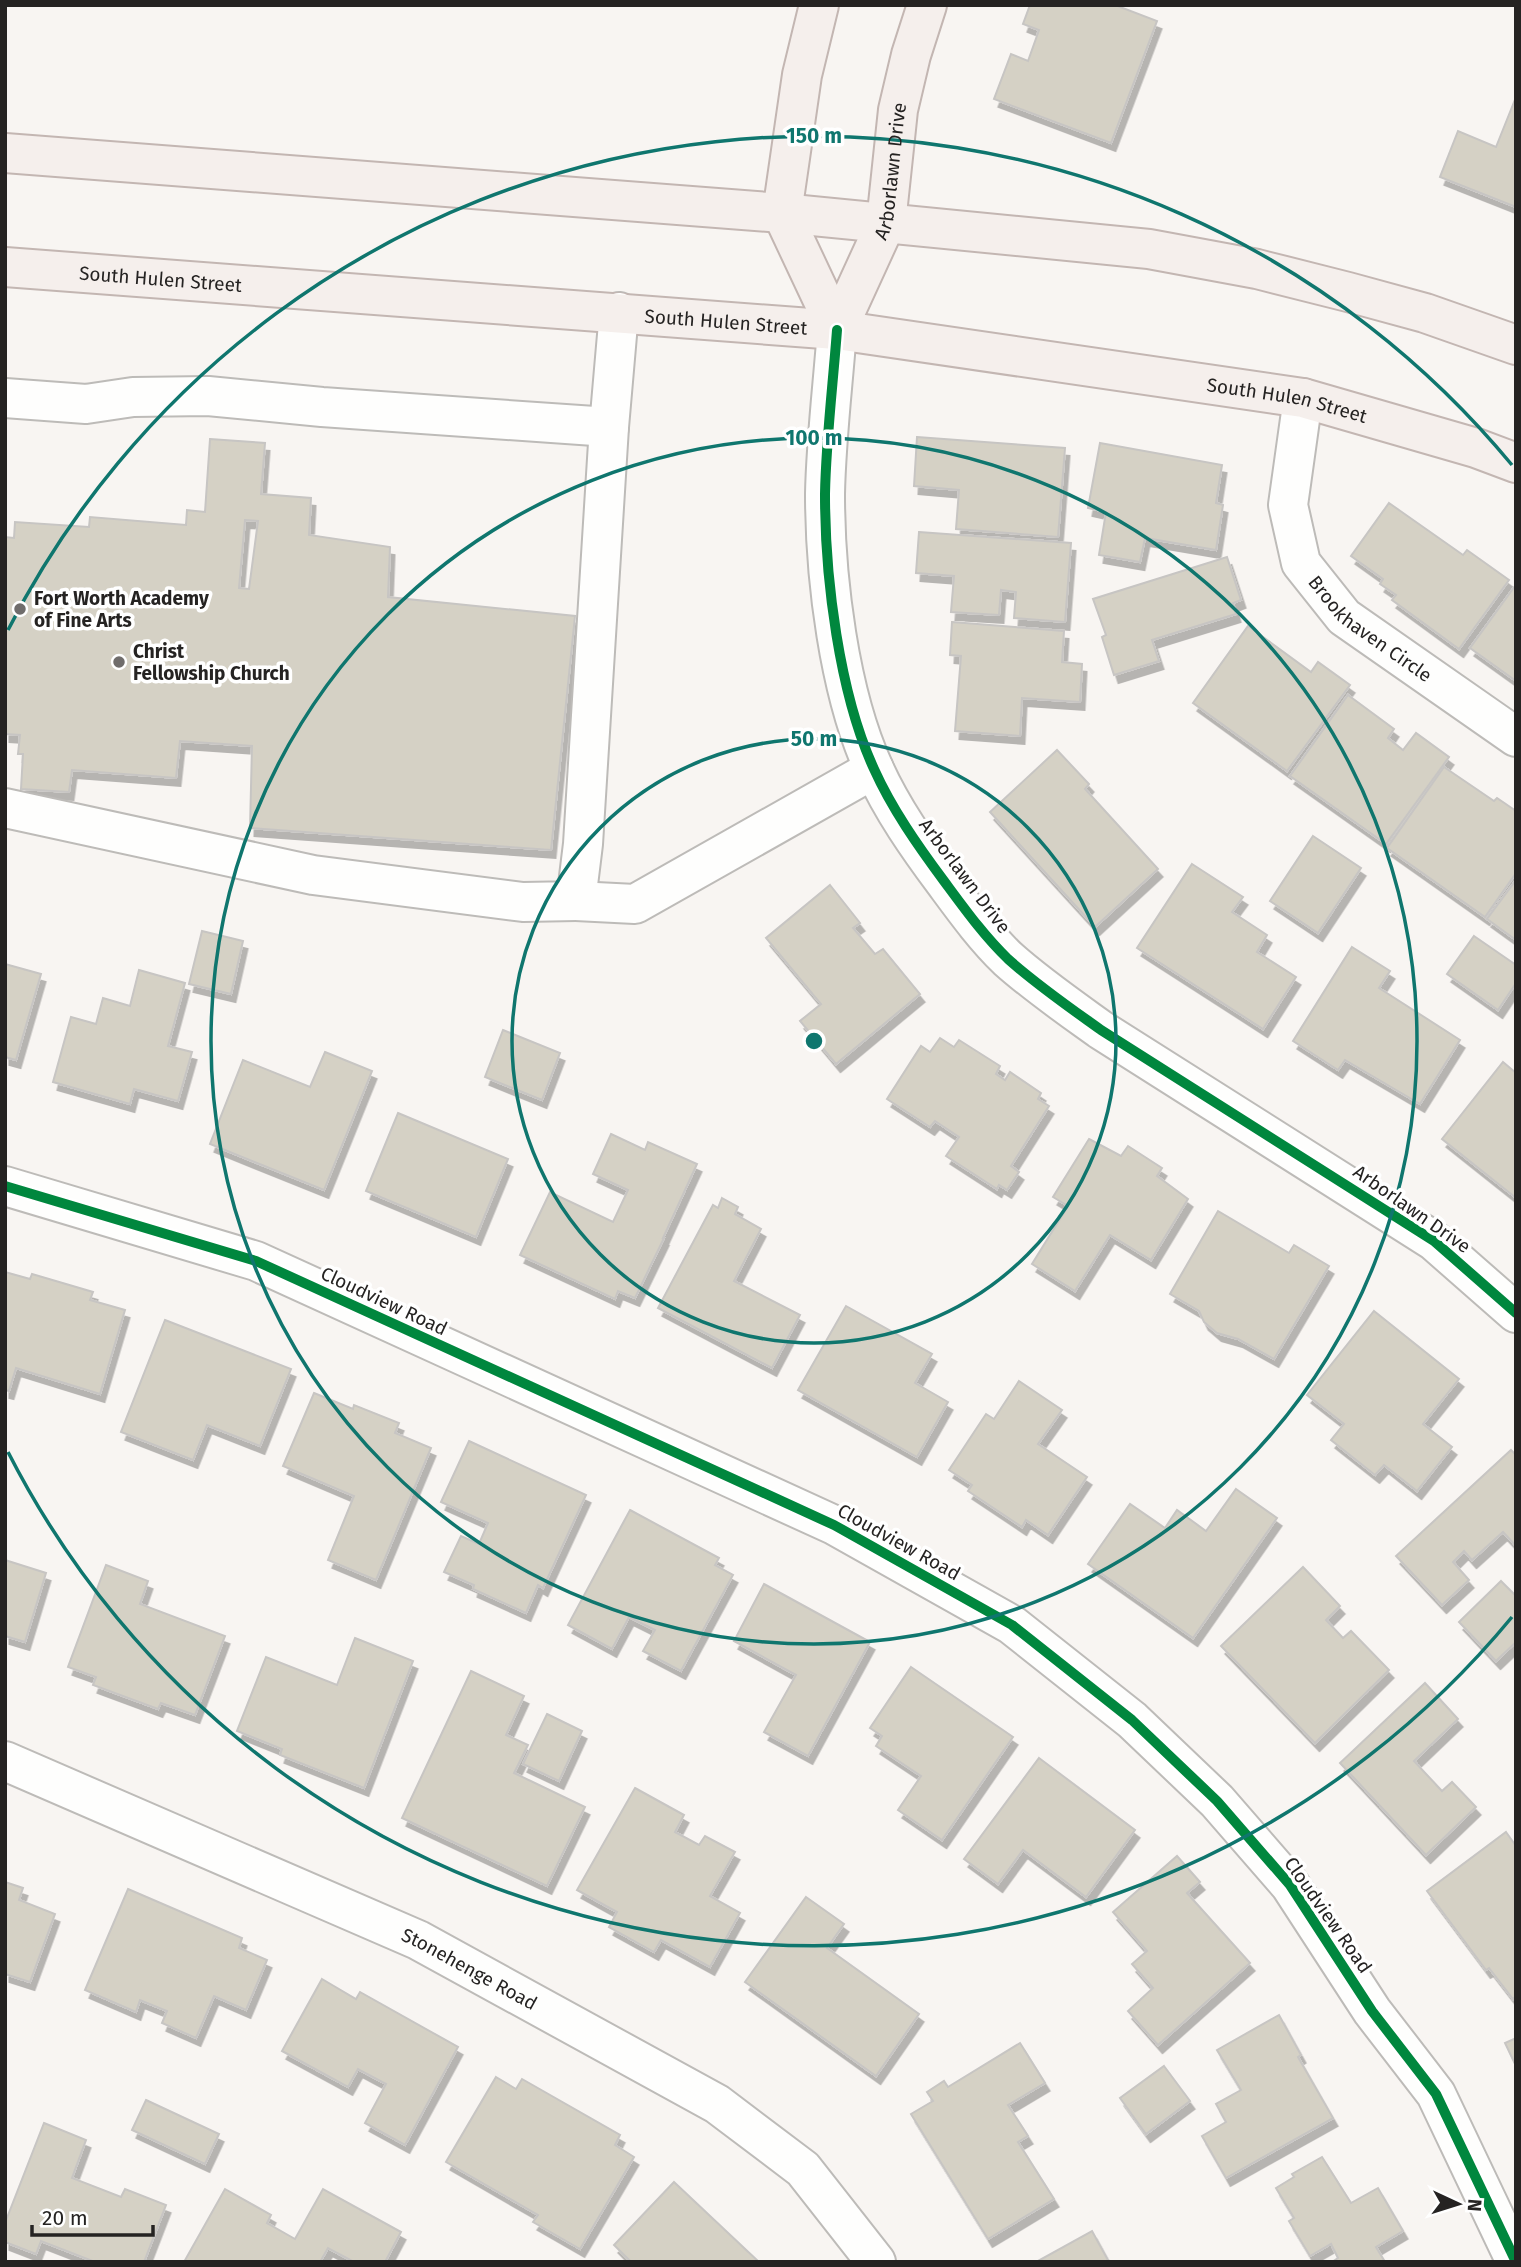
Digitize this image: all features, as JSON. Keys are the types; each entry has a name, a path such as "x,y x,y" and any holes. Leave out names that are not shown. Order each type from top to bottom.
{"main road":[{"path":"782,213 802,75 819,5"},
{"name":"Arborlawn Drive","path":"837,330 886,223 898,110 911,55 927,5"},
{"path":"5,153 782,213 1149,249 1257,269 1425,313 1516,345"},
{"name":"Arborlawn Drive","path":"782,213 837,330"},
{"name":"South Hulen Street","path":"5,267 837,330 1303,398 1476,448 1516,463"}],"street":[{"path":"576,901 583,844 609,427 619,312"},
{"name":"Arborlawn Drive","path":"837,330 825,492 831,594 856,722 874,769 897,812 925,855 974,922 1008,958 1052,995 1101,1030 1434,1241 1516,1312"},
{"path":"5,398 86,404 132,397 208,396 322,407 609,427"},
{"name":"Brookhaven Circle","path":"1303,398 1288,505 1301,563 1344,617 1516,737"},
{"path":"5,808 313,875 523,902 635,904 874,769"},
{"name":"Cloudview Road","path":"5,1186 256,1261 834,1525 1012,1625 1132,1720 1217,1801 1290,1885 1372,2011 1436,2094 1516,2262"},
{"name":"Stonehenge Road","path":"5,1761 418,1940 717,2104 803,2169 876,2262"}],"building":[{"path":"1030,5 1115,5 1157,21 1111,143 994,99 1011,54 1028,61 1039,30 1023,24"},
{"path":"1516,97 1516,207 1440,177 1458,131 1496,147"},
{"path":"917,437 1065,448 1058,537 956,529 959,490 914,486"},
{"path":"210,439 265,443 261,494 311,498 309,535 390,547 388,597 575,616 551,850 250,828 252,746 180,741 176,778 72,770 69,792 21,789 23,754 18,754 20,735 5,734 5,537 14,538 15,522 89,527 90,517 186,525 187,510 205,512","holes":["245,520 258,521 249,589 239,588"]},
{"path":"1100,443 1222,465 1216,503 1223,505 1216,550 1145,538 1140,562 1099,555 1106,512 1088,508"},
{"path":"1389,503 1463,555 1467,550 1509,580 1459,649 1392,600 1396,595 1380,584 1383,579 1351,556"},
{"path":"919,532 1071,543 1065,622 1014,618 1016,592 1001,590 999,615 951,612 954,576 916,573"},
{"path":"1227,557 1241,600 1233,603 1236,614 1152,640 1159,661 1114,675 1102,637 1106,635 1093,599"},
{"path":"1516,586 1516,681 1470,648"},
{"path":"952,622 1064,631 1062,662 1082,664 1080,702 1022,698 1020,736 955,731 961,656 950,655"},
{"path":"1248,626 1311,672 1318,662 1350,685 1287,771 1193,703"},
{"path":"1348,695 1394,729 1388,738 1403,750 1416,733 1449,757 1386,844 1290,776"},
{"path":"1057,750 1089,784 1085,789 1158,869 1095,927 990,812"},
{"path":"1444,767 1494,801 1497,798 1516,811 1516,873 1485,917 1387,848"},
{"path":"1313,836 1361,868 1318,933 1270,901"},
{"path":"1192,864 1243,897 1232,912 1267,935 1257,952 1296,977 1263,1029 1137,948"},
{"path":"1516,880 1516,940 1487,919"},
{"path":"830,885 860,923 853,928 875,954 883,949 920,994 836,1064 800,1021 821,1004 766,938"},
{"path":"202,931 243,941 231,994 189,984"},
{"path":"1474,936 1516,965 1516,983 1498,1010 1447,974"},
{"path":"1352,947 1390,971 1379,988 1460,1040 1420,1104 1345,1060 1338,1070 1293,1041"},
{"path":"5,964 41,974 16,1060 5,1057"},
{"path":"139,970 185,983 168,1046 192,1052 178,1101 134,1089 130,1104 53,1082 71,1017 96,1024 103,998 130,1006"},
{"path":"503,1030 560,1053 542,1100 485,1077"},
{"path":"940,1038 954,1047 959,1040 1000,1066 996,1074 1005,1080 1010,1072 1041,1093 1038,1099 1049,1106 1011,1166 1019,1172 1007,1190 999,1185 997,1189 946,1156 959,1137 935,1121 930,1127 887,1099 921,1046 930,1052"},
{"path":"325,1052 372,1071 324,1190 210,1144 243,1060 310,1087"},
{"path":"1503,1062 1516,1073 1516,1198 1442,1139"},
{"path":"398,1113 508,1159 476,1237 366,1191"},
{"path":"611,1134 645,1150 648,1142 697,1164 635,1298 618,1291 615,1299 520,1255 550,1192 613,1222 628,1190 593,1174"},
{"path":"1089,1139 1121,1156 1128,1146 1162,1168 1157,1176 1188,1199 1151,1260 1110,1235 1075,1291 1032,1264 1068,1206 1053,1197"},
{"path":"722,1198 738,1207 735,1214 761,1229 734,1281 800,1315 772,1368 658,1308 713,1205 718,1208"},
{"path":"1218,1211 1289,1253 1294,1245 1329,1266 1274,1359 1238,1339 1217,1333 1204,1322 1199,1311 1170,1294"},
{"path":"5,1272 30,1279 32,1274 93,1292 90,1300 125,1310 100,1394 16,1368 9,1391 5,1390"},
{"path":"846,1306 932,1354 915,1383 948,1402 917,1457 798,1390"},
{"path":"1374,1311 1459,1379 1423,1424 1452,1447 1417,1491 1384,1465 1375,1475 1331,1440 1344,1424 1307,1395"},
{"path":"165,1320 291,1369 260,1446 207,1425 193,1460 121,1432"},
{"path":"1019,1381 1062,1410 1038,1444 1087,1477 1048,1535 1026,1520 1022,1527 968,1491 972,1485 949,1470 986,1414 994,1419"},
{"path":"314,1393 353,1409 354,1405 399,1423 395,1433 431,1448 376,1580 328,1560 354,1496 283,1466"},
{"path":"469,1441 586,1495 543,1588 538,1585 526,1613 473,1589 474,1585 444,1572 461,1536 479,1544 488,1523 441,1502"},
{"path":"1511,1450 1516,1455 1516,1546 1503,1532 1472,1560 1464,1551 1453,1562 1469,1580 1442,1605 1396,1556"},
{"path":"1236,1489 1277,1518 1193,1638 1088,1564 1130,1504 1165,1528 1177,1510 1206,1531"},
{"path":"630,1510 719,1558 715,1565 733,1575 681,1671 643,1651 655,1630 629,1617 612,1649 568,1625"},
{"path":"5,1560 46,1573 25,1642 5,1636"},
{"path":"106,1565 148,1581 140,1604 225,1636 195,1715 161,1703 158,1709 93,1685 96,1677 68,1667"},
{"path":"1303,1567 1340,1606 1326,1620 1343,1638 1351,1631 1389,1670 1315,1743 1221,1646"},
{"path":"1501,1581 1516,1596 1516,1642 1496,1661 1459,1622"},
{"path":"764,1584 870,1642 808,1756 764,1732 796,1675 734,1641"},
{"path":"355,1638 413,1661 364,1788 280,1755 282,1749 237,1731 266,1657 337,1685"},
{"path":"911,1667 1013,1737 942,1840 898,1810 921,1776 876,1746 882,1736 870,1728"},
{"path":"471,1671 524,1696 506,1735 528,1745 514,1773 585,1807 547,1886 402,1818"},
{"path":"1425,1683 1458,1719 1414,1761 1442,1791 1452,1782 1476,1807 1426,1855 1340,1763"},
{"path":"547,1714 582,1731 559,1781 523,1764"},
{"path":"1039,1758 1135,1830 1086,1897 1023,1850 998,1884 964,1859"},
{"path":"635,1788 684,1815 675,1832 699,1845 705,1836 735,1852 710,1896 740,1913 710,1967 661,1940 654,1952 609,1927 617,1912 577,1890"},
{"path":"1506,1832 1516,1846 1516,1996 1513,1999 1489,1968 1486,1970 1427,1891"},
{"path":"1177,1856 1200,1882 1187,1893 1250,1963 1158,2045 1128,2011 1153,1988 1132,1964 1147,1951 1113,1912"},
{"path":"5,1882 23,1888 19,1900 55,1914 30,1982 5,1974"},
{"path":"128,1889 242,1938 239,1948 267,1960 246,2010 214,1996 196,2038 162,2023 167,2011 140,2000 136,2012 85,1990"},
{"path":"806,1897 844,1924 827,1948 919,2014 876,2076 745,1982"},
{"path":"322,1979 356,1999 360,1992 458,2047 405,2145 365,2123 386,2084 358,2069 348,2087 282,2051"},
{"path":"1279,2015 1301,2055 1298,2057 1333,2118 1226,2178 1202,2136 1226,2122 1216,2104 1241,2090 1217,2050"},
{"path":"1516,2038 1516,2066 1505,2043"},
{"path":"1020,2043 1045,2083 1008,2105 1028,2136 1018,2142 1054,2199 988,2239 911,2114 933,2101 927,2092 944,2081 948,2087"},
{"path":"1164,2066 1190,2101 1146,2134 1120,2098"},
{"path":"496,2077 516,2089 522,2079 620,2135 615,2145 634,2157 580,2249 533,2222 538,2215 446,2162"},
{"path":"146,2100 219,2134 205,2164 132,2130"},
{"path":"44,2123 86,2140 72,2178 121,2197 125,2189 166,2205 144,2262 95,2262 41,2241 36,2254 5,2242 5,2223"},
{"path":"1322,2157 1351,2203 1378,2188 1403,2231 1376,2247 1385,2262 1332,2262 1338,2258 1331,2244 1310,2256 1289,2221 1294,2218 1276,2188 1294,2177 1292,2174"},
{"path":"674,2182 759,2262 631,2262 614,2245"},
{"path":"225,2189 271,2215 267,2223 295,2239 323,2189 401,2232 385,2262 354,2262 328,2248 320,2262 184,2262"},
{"path":"1092,2231 1109,2262 1036,2262"}],"cycle path":[{"path":"837,330 825,494 828,562 836,634 862,739 881,784 915,841 982,931 1030,978 1101,1030 1434,1241 1516,1313"},
{"path":"5,1186 256,1261 834,1525 1012,1625 1132,1720 1217,1801 1290,1885 1372,2011 1436,2094 1516,2262"}],"place":[{"name":"Fort Worth Academy of Fine Arts","path":"20,609"},
{"name":"Christ Fellowship Church","path":"119,662"}]}
